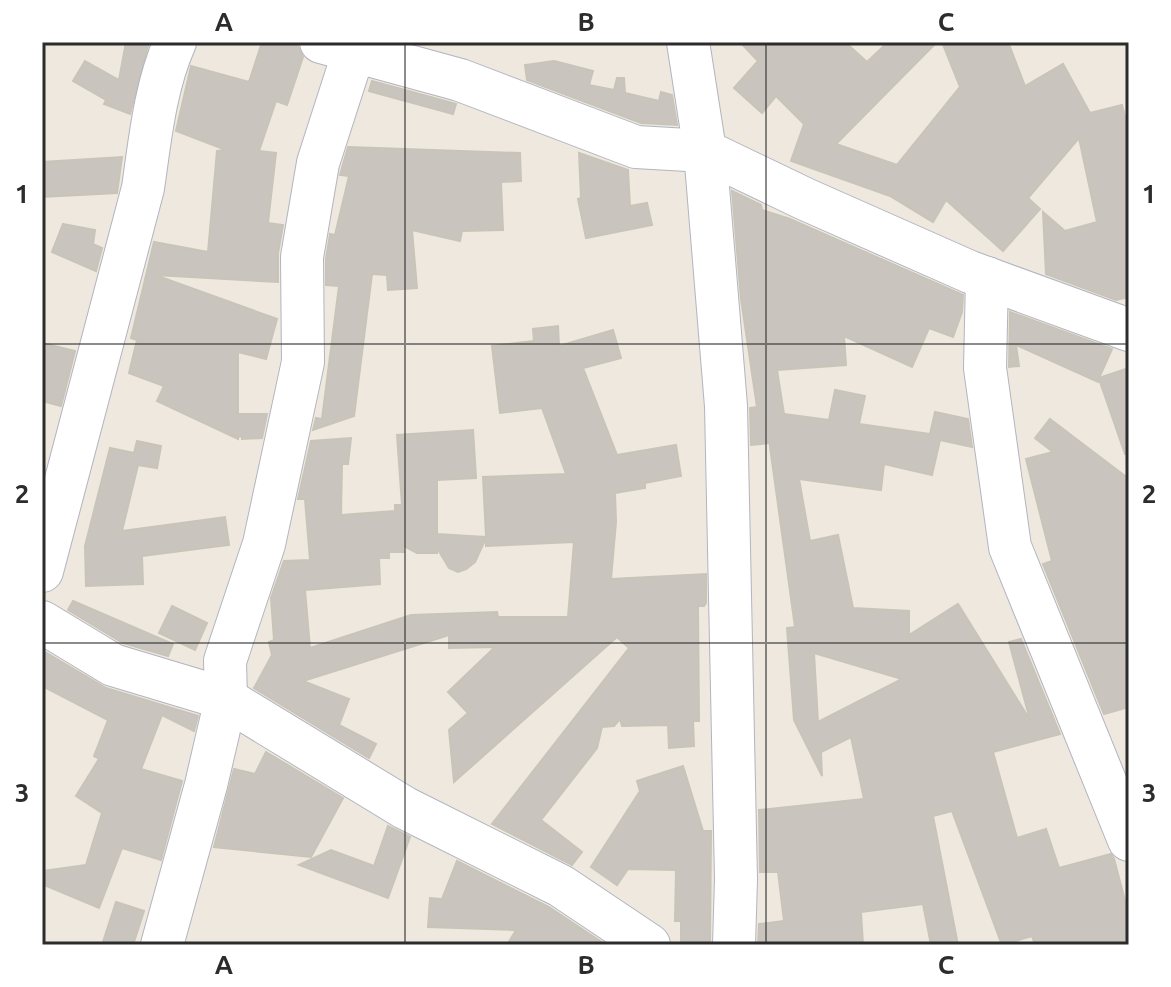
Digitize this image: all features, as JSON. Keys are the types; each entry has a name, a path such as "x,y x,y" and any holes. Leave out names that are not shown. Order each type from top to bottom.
{"street":[{"path":"42,571 143,188 167,59 175,42"},
{"path":"688,42 705,151 726,406 736,864 734,945"},
{"path":"162,945 226,699 225,661 264,544 303,362 302,257 318,163 344,44 460,80 636,147 705,151 805,199 987,278 1129,330"},
{"path":"987,278 985,368 1010,547 1129,840"},
{"path":"42,622 113,665 226,699 405,808 561,886 649,945"}],"building":[{"path":"126,42 149,42 130,114 104,104 106,100 73,81 85,61 119,80"},
{"path":"262,42 286,42 298,46 303,57 287,105 276,101 259,151 276,153 268,223 283,225 278,253 278,282 155,275 277,319 266,359 238,352 238,414 267,414 262,438 242,439 242,436 238,439 157,401 164,386 129,373 137,340 131,338 154,242 208,252 217,151 226,150 176,131 191,66 249,82"},
{"path":"740,42 845,42 867,62 888,42 937,42 836,144 897,165 960,87 942,42 1008,42 1025,86 1063,64 1090,113 1122,105 1129,132 1129,297 1116,300 1046,274 1043,212 1065,231 1097,222 1079,138 1028,198 1040,209 1003,251 946,200 933,222 890,196 791,161 804,124 776,96 762,113 734,88 758,61"},
{"path":"554,61 593,71 589,85 614,90 617,78 624,78 625,93 659,101 661,92 672,95 677,125 641,123 527,80 525,65"},
{"path":"372,81 456,104 453,114 369,91"},
{"path":"348,147 520,153 521,181 501,182 503,230 462,231 460,241 412,230 417,288 388,290 387,275 372,274 354,416 313,430 316,418 322,419 339,286 326,285 326,259 330,234 335,235 349,176 340,175"},
{"path":"579,153 628,170 630,206 647,203 652,225 586,238 578,199 581,198"},
{"path":"122,157 117,193 42,197 42,162"},
{"path":"732,191 761,205 762,210 790,219 963,295 962,312 953,337 929,328 912,367 844,336 846,365 777,370 784,414 829,420 835,390 865,396 859,424 930,434 935,412 968,419 972,447 940,440 932,475 884,464 881,490 799,479 810,541 838,535 853,608 909,611 909,635 958,604 1030,720 1009,642 1021,639 1060,734 993,752 1017,838 1046,829 1059,868 1111,854 1129,916 1129,945 1035,945 1032,936 1002,945 952,811 933,816 958,945 931,945 923,904 861,912 863,945 758,945 759,924 784,921 778,872 760,872 759,810 864,799 851,737 821,752 822,776 794,720 787,628 795,627 770,443 751,445 750,408 757,407 741,299","holes":["814,653 902,679 818,722"]},
{"path":"63,224 95,230 93,244 102,248 96,271 52,252"},
{"path":"1010,312 1112,349 1099,378 1129,368 1129,453 1125,454 1099,379 1098,382 1016,345 1019,366 1009,367"},
{"path":"558,326 559,346 613,330 621,358 583,368 617,455 676,445 681,476 645,483 645,488 615,493 611,579 706,574 706,603 698,606 699,721 693,721 694,746 669,748 668,725 622,726 620,719 614,726 602,727 597,748 541,820 582,852 572,865 492,824 629,648 617,637 454,782 449,730 468,713 448,692 495,647 449,648 449,635 303,681 349,699 339,725 376,744 369,758 254,688 272,655 269,642 274,640 271,598 284,561 310,560 305,499 298,499 311,441 351,438 348,464 342,464 341,515 395,511 395,505 402,505 397,435 473,430 476,478 437,480 437,534 486,537 483,477 566,474 542,408 500,413 492,346 534,341 533,329","holes":["486,538 486,546 574,542 568,617 498,617 497,612 411,615 310,648 305,590 380,584 379,558 389,558 389,552 404,552 402,545 417,553 437,553 437,548 449,568 458,572 475,562"]},
{"path":"42,343 75,351 61,406 42,401"},
{"path":"1050,419 1129,479 1129,707 1104,714 1043,564 1052,561 1026,459 1053,452 1035,438"},
{"path":"137,441 161,446 157,468 138,465 122,531 225,517 229,545 142,556 143,584 86,586 85,546 110,448 134,453"},
{"path":"73,601 173,644 168,656 123,643 68,610"},
{"path":"172,606 207,623 195,650 159,633"},
{"path":"45,652 106,688 198,716 194,731 162,715 141,769 182,781 161,860 122,848 99,908 42,884 42,871 86,865 102,813 76,796 99,759 94,756 108,720 42,686 42,658"},
{"path":"266,752 343,798 311,857 214,847 234,769 255,774"},
{"path":"683,766 703,831 711,831 710,945 681,945 681,921 675,921 676,870 628,869 617,885 591,867 640,791 637,781"},
{"path":"388,826 410,837 388,898 299,865 331,850 374,866"},
{"path":"457,861 549,907 606,945 507,945 516,930 428,927 430,898 442,899"},
{"path":"116,902 144,911 133,945 102,945"}]}
